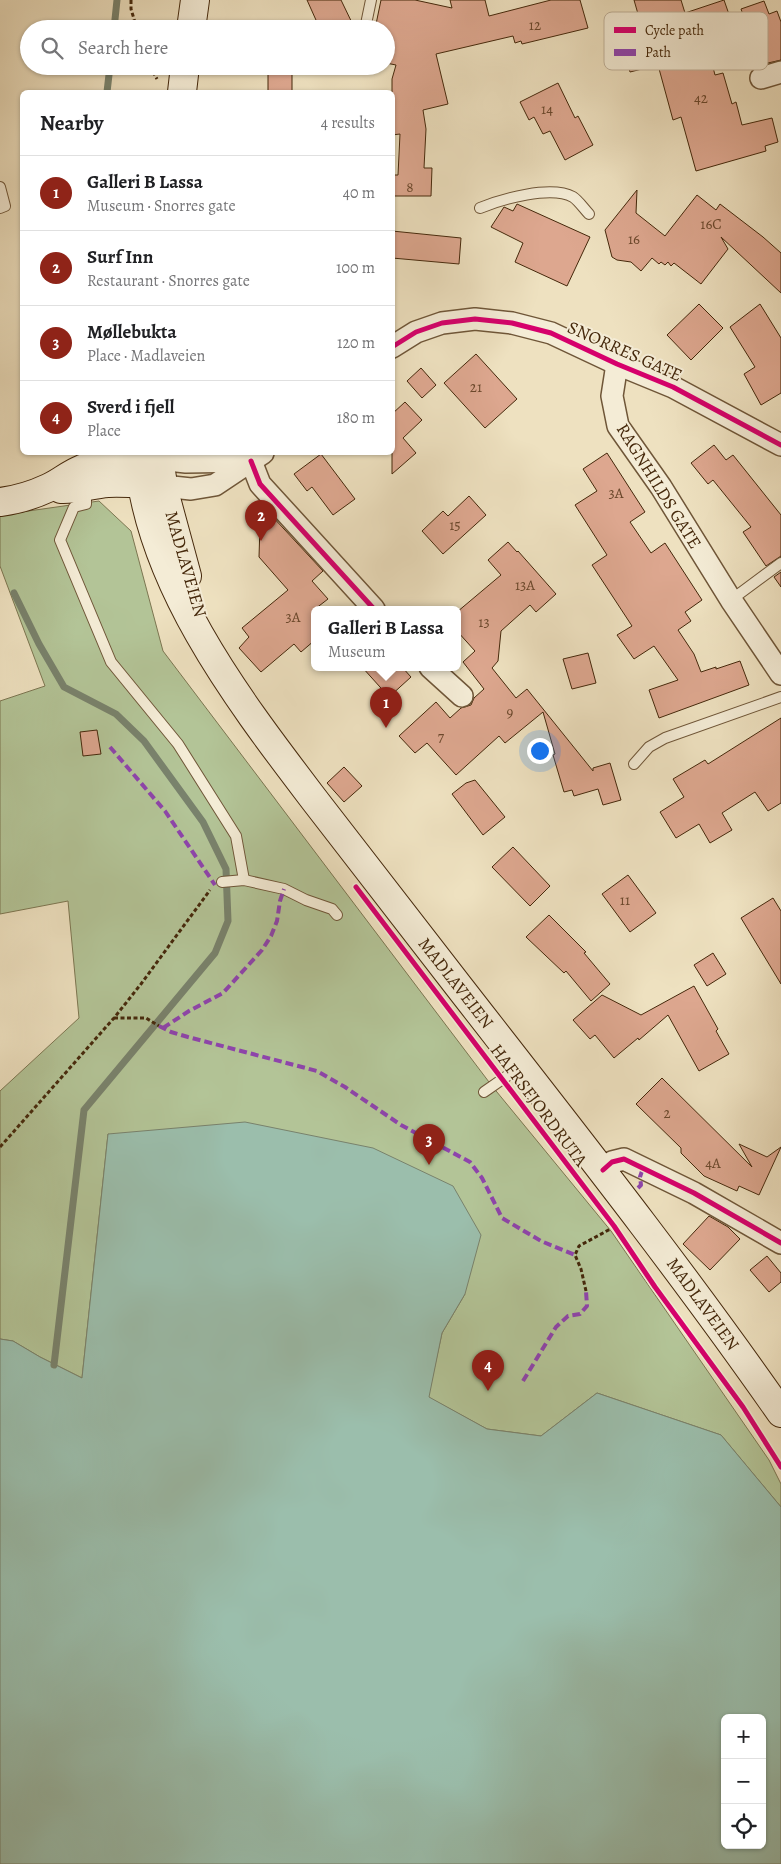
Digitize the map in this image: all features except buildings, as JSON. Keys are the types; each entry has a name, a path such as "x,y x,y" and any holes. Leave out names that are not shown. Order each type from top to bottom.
{"main road":[{"path":"192,20 195,0"},
{"path":"182,90 184,75"},
{"path":"0,502 25,497 49,488 71,489 107,461 150,465"},
{"name":"MADLAVEIEN","path":"150,465 152,525 176,592 222,674 339,832 603,1170 723,1329 781,1413"}],"street":[{"path":"761,78 781,72"},
{"name":"SNORRES GATE","path":"395,345 416,332 442,323 475,319 512,323 550,333 673,387 781,445"},
{"name":"RAGNHILDS GATE","path":"617,364 612,396 618,426 661,487 731,600 781,674"},
{"path":"150,465 191,489 215,485 257,457 260,484 371,606"},
{"path":"434,671 462,696"},
{"path":"603,1170 612,1162 624,1159 694,1194 781,1242"}],"lane":[{"path":"367,20 371,0"},
{"path":"0,187 5,206 0,208"},
{"path":"480,208 501,199 526,194 552,193 572,197 589,214"},
{"path":"84,477 86,504 74,507 60,540 111,662 178,744 236,836 240,881"},
{"path":"731,600 781,563"},
{"path":"634,764 649,746 665,738 781,697"},
{"path":"222,882 240,881 284,889 306,900 332,909 337,915"},
{"path":"484,1092 521,1066"}],"path":[{"path":"131,0 134,20"},
{"path":"0,1147 114,1018 209,891 222,882"},
{"path":"114,1018 146,1018 159,1026"},
{"path":"609,1219 618,1232"},
{"path":"586,1291 575,1254 579,1246 614,1226"}],"shaded area":[{"path":"99,501 131,531 163,651 492,1086 611,1231 769,1460 781,1484 781,1507 721,1435 597,1393 541,1436 487,1429 428,1397 442,1333 465,1294 108,1134 82,1378 13,1341 0,1339 0,1091 79,1018 68,901 0,914 0,701 45,686 0,566 0,515"},
{"path":"245,1122 373,1148 453,1186 481,1235 465,1294 442,1333 429,1397 487,1429 541,1436 597,1393 721,1435 781,1507 781,1864 0,1864 0,1339 13,1341 82,1378 108,1134"}],"waterway":[{"path":"115,20 117,0"},
{"path":"107,90 109,75"},
{"path":"14,593 39,644 64,687 116,714 144,741 203,822 226,869 228,921 215,953 84,1110 54,1365"}],"marked path":[{"path":"110,747 165,811 215,885"},
{"path":"163,1028 189,1011 223,993 262,950 271,936 277,921 284,889"},
{"path":"159,1026 188,1037 317,1071 345,1087 401,1125 470,1162 482,1178 502,1218 541,1241 575,1255"},
{"path":"638,1188 641,1185 640,1177 643,1168"},
{"path":"523,1381 556,1327 568,1316 580,1314 587,1306 586,1291"}],"cycle path":[{"path":"395,345 416,332 442,323 475,319 512,323 551,333 617,364 673,387 781,445"},
{"path":"251,461 260,484 371,606"},
{"name":"HAFRSFJORDRUTA","path":"356,887 614,1226 655,1287 743,1407 781,1467"},
{"path":"603,1170 612,1162 624,1159 694,1193 781,1243"}],"place":[{"name":"Surf Inn","path":"261,541"},
{"name":"Galleri B Lassa","path":"386,728"},
{"name":"Møllebukta","path":"429,1165"},
{"name":"Sverd i fjell","path":"488,1391"}]}
